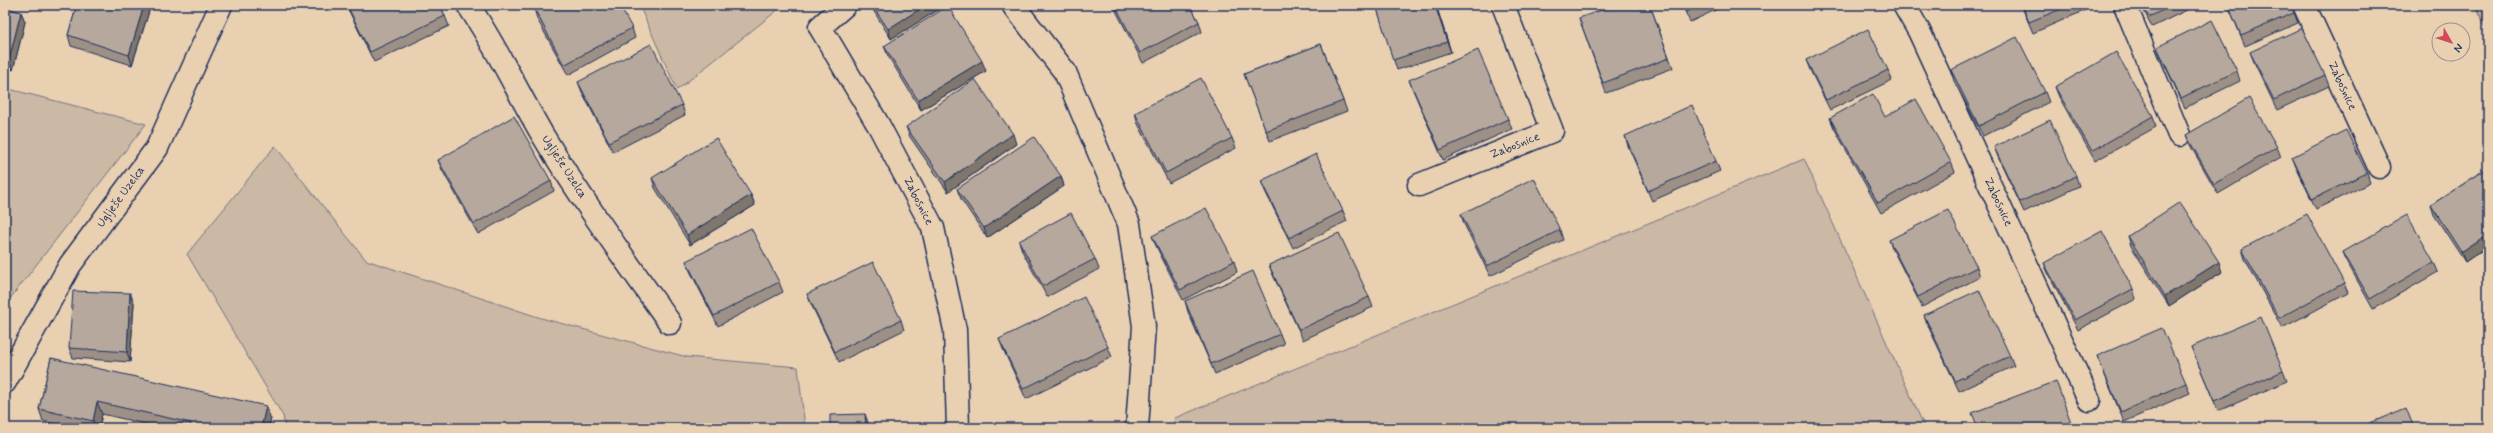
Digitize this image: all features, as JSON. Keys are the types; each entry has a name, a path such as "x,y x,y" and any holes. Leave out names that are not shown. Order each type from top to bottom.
{"street":[{"name":"Uglješe Uzelca","path":"5,382 70,265 157,148 221,5"},
{"name":"Uglješe Uzelca","path":"468,5 483,27 542,134 619,252 670,323"},
{"name":"Zabosnice","path":"845,5 820,27 879,126 933,228 956,330 958,428"},
{"path":"1013,5 1065,72 1129,224 1144,326 1137,428"},
{"name":"Zabosnice","path":"1419,185 1552,131 1503,5"},
{"name":"Zabosnice","path":"1904,5 1919,31 2090,400"},
{"path":"2125,5 2179,135"},
{"name":"Zabosnice","path":"2304,5 2379,168"}],"shaded area":[{"path":"639,5 784,5 677,90"},
{"path":"2476,5 2488,5 2488,33"},
{"path":"5,88 146,124 5,305"},
{"path":"275,146 366,260 541,318 687,357 798,367 805,428 285,428 283,416 187,254"},
{"path":"1804,159 1925,428 1172,428 1175,418"}],"building":[{"path":"77,5 144,5 129,55 68,35"},
{"path":"347,5 440,5 445,16 370,52"},
{"path":"540,5 619,5 632,28 564,65 534,8"},
{"path":"872,5 926,5 888,29"},
{"path":"1115,5 1190,5 1199,22 1140,53"},
{"path":"1376,5 1435,5 1447,42 1393,60"},
{"path":"1616,5 1650,5 1669,58 1603,83 1579,18"},
{"path":"1683,5 1701,5 1686,12"},
{"path":"2022,5 2071,5 2029,22"},
{"path":"2142,5 2173,5 2149,17"},
{"path":"2228,5 2291,5 2294,13 2241,35"},
{"path":"948,6 982,61 918,100 884,46"},
{"path":"5,8 21,12 9,60 5,59"},
{"path":"2212,20 2237,71 2181,98 2157,47"},
{"path":"2302,28 2325,75 2274,100 2250,52"},
{"path":"1868,29 1888,70 1826,100 1806,60"},
{"path":"2017,37 2045,92 1979,126 1951,70"},
{"path":"651,44 682,105 609,142 578,82"},
{"path":"1321,44 1343,101 1266,131 1244,74"},
{"path":"1478,50 1508,119 1440,150 1409,80"},
{"path":"2116,52 2153,116 2092,151 2055,87"},
{"path":"1201,78 1232,138 1166,173 1135,113"},
{"path":"975,79 1013,134 945,182 906,127"},
{"path":"1873,94 1885,117 1916,99 1951,162 1878,203 1830,118"},
{"path":"2249,98 2277,147 2214,184 2186,135"},
{"path":"1692,105 1716,161 1648,191 1625,136"},
{"path":"514,116 551,181 474,224 438,160"},
{"path":"2050,120 2076,176 2020,202 1994,147"},
{"path":"2346,130 2367,173 2312,199 2292,157"},
{"path":"1034,137 1061,176 984,228 957,189"},
{"path":"716,138 751,195 687,235 652,178"},
{"path":"1316,154 1343,211 1289,238 1261,181"},
{"path":"2488,168 2488,234 2461,252 2431,205"},
{"path":"1534,178 1560,230 1487,266 1461,214"},
{"path":"2180,202 2219,262 2165,296 2128,236"},
{"path":"1206,208 1234,261 1180,290 1152,236"},
{"path":"1948,210 1977,267 1918,297 1889,240"},
{"path":"1071,213 1095,259 1043,286 1019,241"},
{"path":"2307,214 2344,283 2279,318 2242,249"},
{"path":"2407,215 2434,262 2370,299 2343,252"},
{"path":"751,228 779,282 714,316 686,261"},
{"path":"2102,231 2133,289 2075,320 2044,263"},
{"path":"1339,233 1369,297 1299,330 1269,265"},
{"path":"873,262 901,320 835,352 807,294"},
{"path":"1253,271 1280,334 1211,364 1185,301"},
{"path":"1979,290 2010,356 1955,381 1924,315"},
{"path":"73,291 130,293 127,352 69,348"},
{"path":"1084,297 1108,347 1023,389 999,339"},
{"path":"2261,317 2283,371 2214,401 2191,347"},
{"path":"2162,328 2186,383 2121,412 2097,356"},
{"path":"51,358 266,406 261,428 190,428 191,423 97,402 93,421 39,409"},
{"path":"2056,381 2073,428 1978,428 1972,413"},
{"path":"2406,408 2414,428 2358,428"},
{"path":"865,414 866,428 830,428 830,415"}]}
